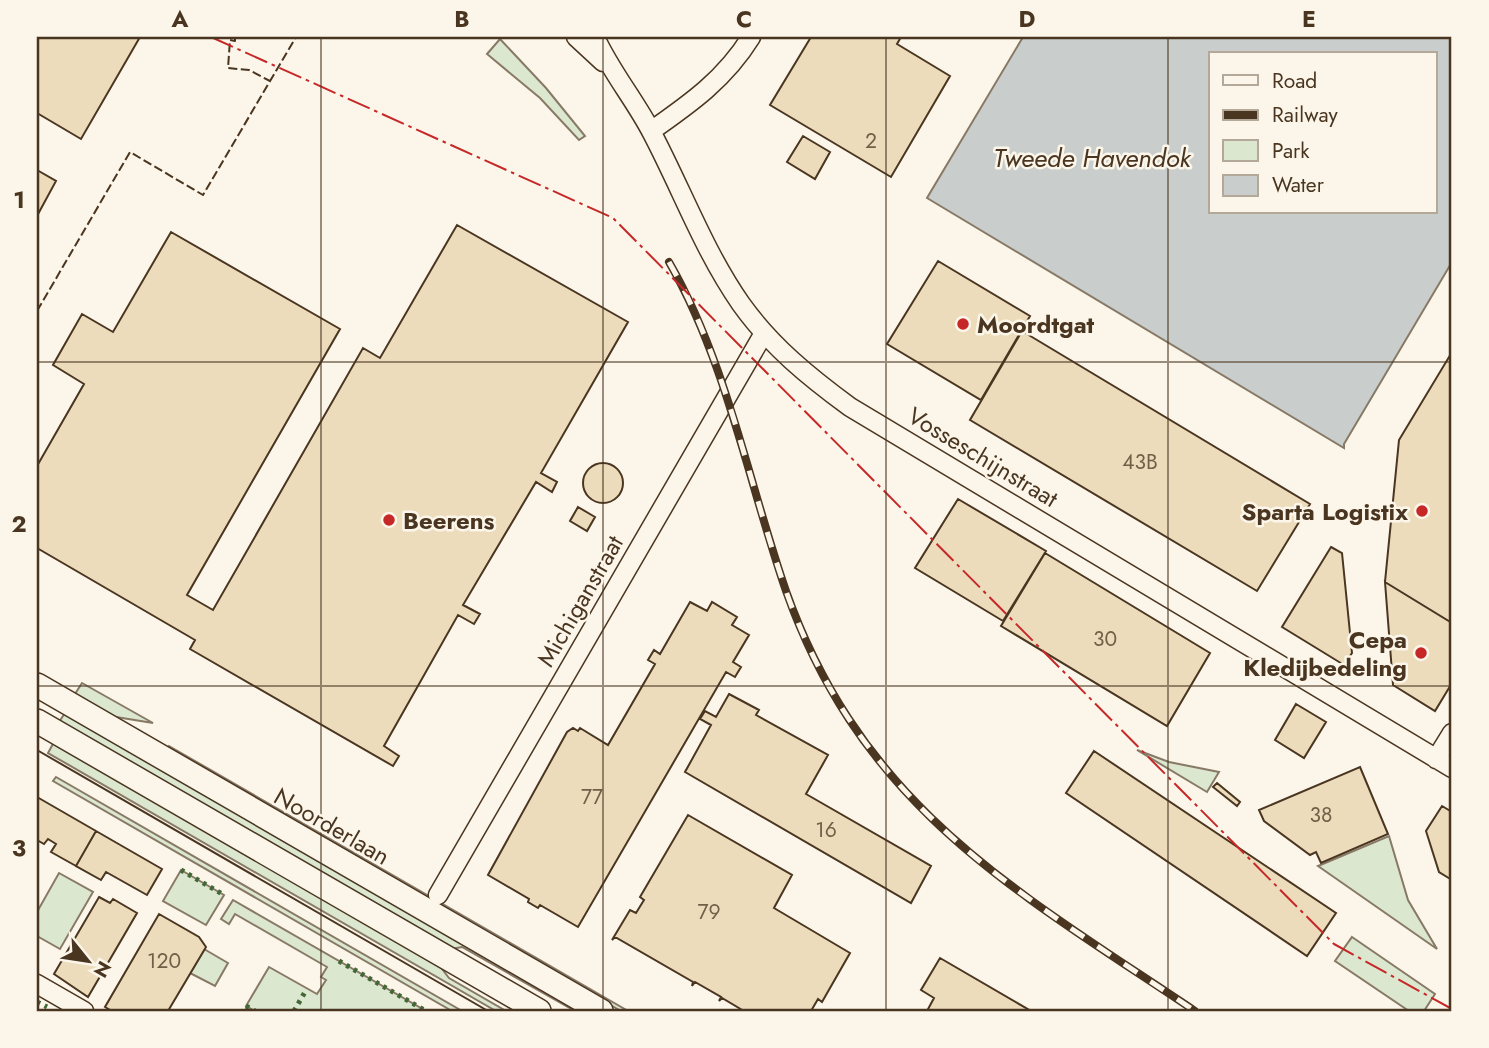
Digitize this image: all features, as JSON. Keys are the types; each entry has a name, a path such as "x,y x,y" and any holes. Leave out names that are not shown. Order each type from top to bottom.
{"main road":[{"name":"Noorderlaan","path":"37,685 601,1011"},
{"path":"37,722 539,1011"}],"street":[{"name":"Vosseschijnstraat","path":"576,37 608,66"},
{"name":"Vosseschijnstraat","path":"595,37 608,66 651,131 713,258 743,307 802,372 850,407 1452,768"},
{"path":"651,131 710,90 726,73 751,37"},
{"name":"Michiganstraat","path":"438,895 764,333"},
{"path":"1436,759 1452,733"},
{"path":"37,984 84,1011"}],"green space":[{"path":"500,39 546,88 585,136 579,140 540,98 487,54"},
{"path":"82,683 153,723 110,716 75,694"},
{"path":"65,713 583,1011 575,1011 462,947 451,949 59,722"},
{"path":"54,742 439,965 449,978 506,1011 496,1011 48,753"},
{"path":"169,746 628,1011 621,1011 167,749"},
{"path":"1137,750 1169,762 1219,772 1207,792"},
{"path":"56,777 462,1011 452,1011 53,781"},
{"path":"1389,836 1408,900 1437,949 1318,866"},
{"path":"181,870 224,895 206,925 163,901"},
{"path":"59,873 93,892 60,949 37,936 37,912"},
{"path":"233,900 426,1011 255,1011 246,1006 269,967 317,994 326,980 321,977 327,967 235,914 229,924 221,919"},
{"path":"1352,937 1435,994 1424,1011 1409,1011 1335,961"},
{"path":"204,949 228,963 215,986 190,973"}],"water":[{"name":"Tweede Havendok","path":"1023,37 1452,37 1452,262 1344,448 927,198"}],"building":[{"path":"37,37 140,37 81,139 37,113"},
{"path":"811,37 901,37 897,44 950,76 891,177 770,105"},
{"path":"803,136 830,152 815,179 787,162"},
{"path":"37,170 56,181 37,216"},
{"name":"Beerens","path":"457,225 628,322 541,473 557,482 552,492 536,482 463,605 480,614 474,624 458,615 384,746 399,756 393,766 190,649 195,640 37,548 37,466 84,384 53,365 82,314 113,332 171,232 340,329 187,595 213,610 363,348 380,358"},
{"name":"Moordtgat","path":"938,261 1030,316 981,400 887,344"},
{"path":"1022,331 1310,504 1257,591 970,420"},
{"name":"Sparta Logistix","path":"1452,352 1452,623 1385,582 1399,440"},
{"path":"603,463 617,469 623,483 617,497 603,503 589,497 583,483 589,469"},
{"path":"958,499 1046,551 1003,621 915,568"},
{"path":"578,507 595,517 587,531 570,521"},
{"path":"1331,547 1342,553 1352,653 1344,665 1282,627"},
{"path":"1045,553 1210,653 1167,726 1001,626"},
{"name":"Cepa Kledijbedeling","path":"1385,582 1452,623 1452,683 1435,711 1393,685"},
{"path":"690,602 707,611 712,602 737,617 732,625 749,635 733,662 741,667 735,677 726,672 578,927 540,905 538,908 528,902 529,899 488,875 567,732 573,728 578,731 580,728 608,745 655,664 648,660 654,650 660,654"},
{"path":"729,694 759,710 756,715 828,755 806,794 931,866 911,903 685,772 711,725 700,719 705,711 716,717"},
{"path":"1296,704 1326,722 1304,758 1275,740"},
{"path":"1094,751 1336,913 1307,956 1066,793"},
{"path":"1360,767 1388,834 1321,863 1316,852 1310,855 1264,821 1259,810"},
{"path":"1217,783 1240,802 1237,806 1213,787"},
{"path":"37,797 96,831 76,866 51,852 56,844 48,839 44,844 37,840"},
{"path":"1442,806 1452,812 1452,880 1439,872 1426,831"},
{"path":"688,815 792,875 774,908 850,953 822,1002 818,999 811,1011 744,1011 722,998 719,1001 721,997 695,982 692,986 693,982 615,937 612,940 630,910 636,913 644,900 640,897"},
{"path":"96,831 162,869 147,895 106,872 101,880 76,866"},
{"path":"99,897 110,903 113,899 137,913 88,997 54,974"},
{"path":"159,914 199,937 206,947 168,1011 112,1011 105,1007"},
{"path":"940,958 1031,1011 927,1011 934,998 921,990"}],"tram line":[{"path":"37,750 488,1011"}],"railway":[{"path":"669,262 689,301 721,381 786,591 818,666 857,731 902,787 952,837 1066,925 1195,1011"}],"hedge":[{"path":"181,870 224,895"},
{"path":"339,961 426,1011"},
{"path":"294,1011 305,992"},
{"path":"37,1002 47,1007"},
{"path":"246,1006 255,1011"}],"fence":[{"path":"235,37 235,41 230,40 228,68 249,70 270,81"},
{"path":"37,311 130,152 203,195 296,37"}],"power":[{"path":"211,37 613,218 1334,944 1452,1009"}],"place":[{"name":"Moordtgat","path":"963,324"},
{"name":"Sparta Logistix","path":"1422,511"},
{"name":"Beerens","path":"389,520"},
{"name":"Cepa Kledijbedeling","path":"1421,653"}]}
